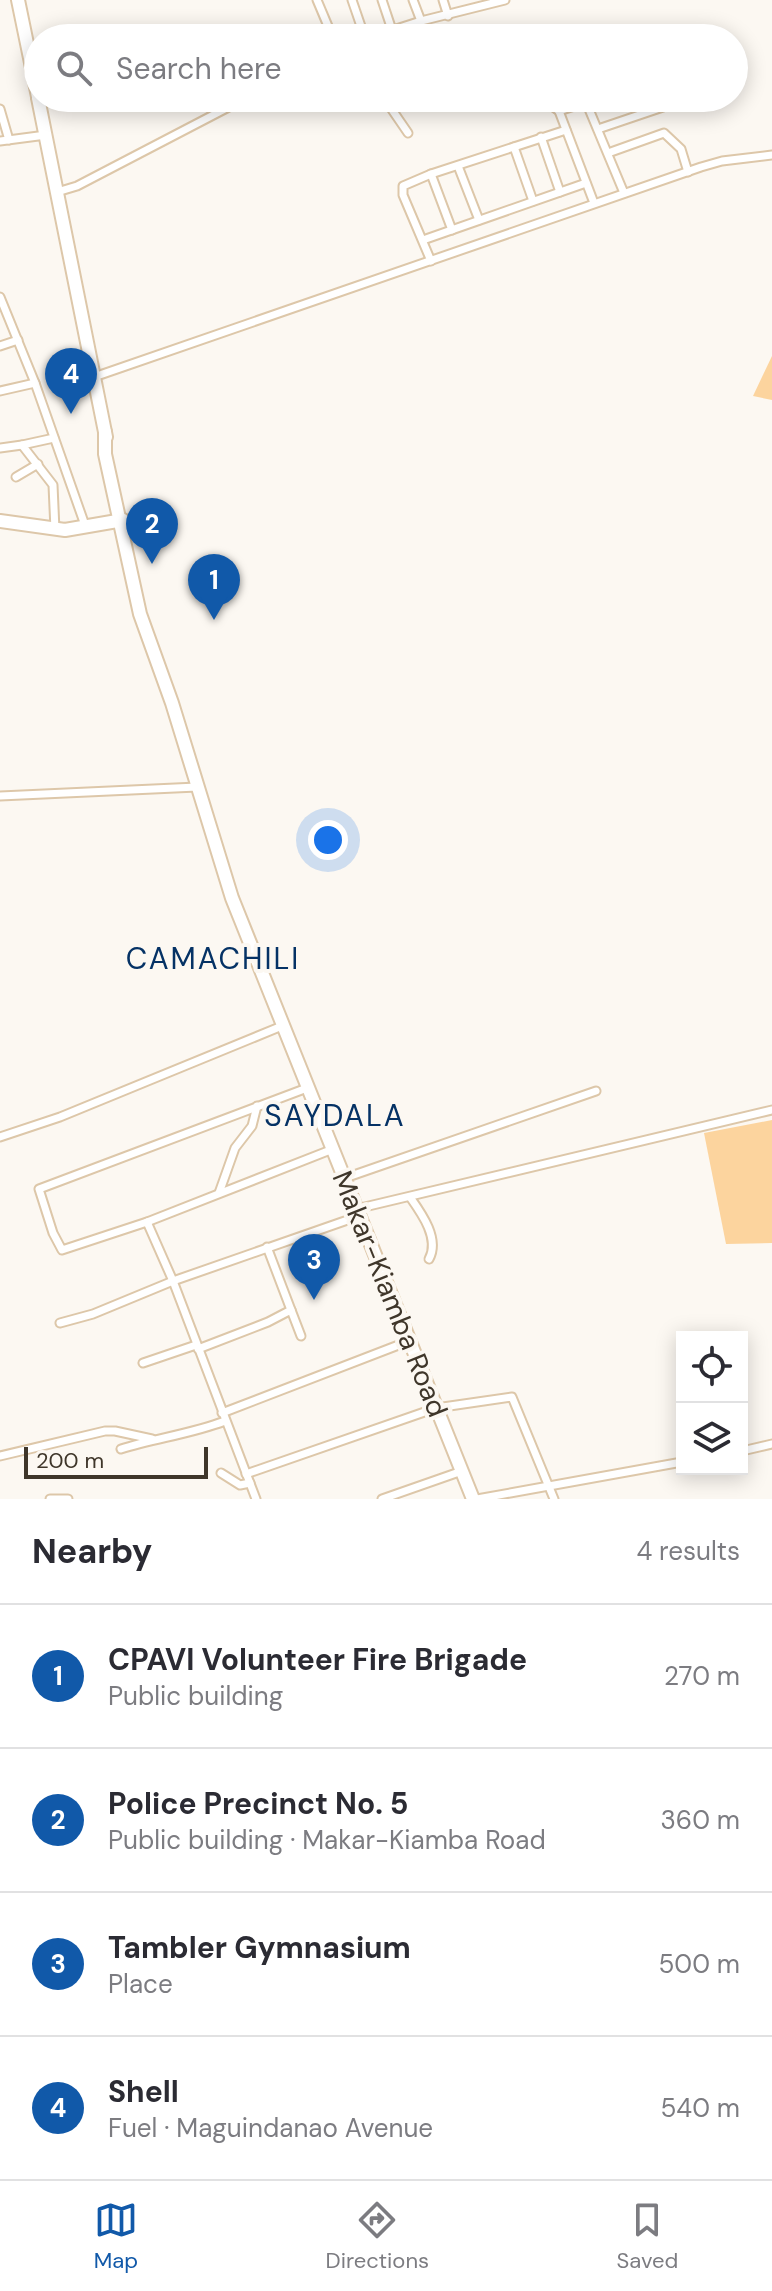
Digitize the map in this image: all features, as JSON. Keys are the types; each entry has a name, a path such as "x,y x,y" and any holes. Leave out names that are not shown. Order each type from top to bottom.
{"main road":[{"name":"Makar-Kiamba Road","path":"18,0 24,29"},
{"name":"Makar-Kiamba Road","path":"41,112 105,432 112,452 124,546 140,614 150,636"},
{"name":"Makar-Kiamba Road","path":"105,432 105,454 114,498 150,636 232,898 475,1499"},
{"path":"94,526 106,515 114,498"},
{"path":"0,521 55,530 122,521"},
{"path":"94,526 124,546"}],"street":[{"path":"317,0 327,24"},
{"path":"352,0 361,24"},
{"path":"382,0 390,24"},
{"path":"413,0 421,21"},
{"path":"443,0 448,16"},
{"path":"411,24 500,1"},
{"path":"0,109 9,140"},
{"path":"57,192 77,186 219,112"},
{"path":"394,112 408,133"},
{"path":"559,112 594,203"},
{"path":"589,112 624,193"},
{"path":"598,129 648,112"},
{"path":"431,261 402,189 431,174 566,130"},
{"path":"608,153 664,133 681,149 688,172"},
{"path":"0,141 46,135"},
{"path":"541,137 560,192"},
{"path":"514,147 533,201"},
{"path":"94,377 712,163 772,155"},
{"path":"458,166 479,220"},
{"path":"431,174 452,230"},
{"path":"423,240 586,183"},
{"path":"1,301 54,438 94,526"},
{"path":"0,346 18,340"},
{"path":"0,391 35,383"},
{"path":"0,448 54,438"},
{"path":"22,445 53,485 55,530"},
{"path":"16,477 38,464"},
{"path":"0,796 197,787"},
{"path":"0,1137 60,1117 282,1026"},
{"path":"307,1088 39,1189 53,1233 62,1250 147,1222 333,1149"},
{"path":"345,1178 596,1091"},
{"path":"219,1193 235,1148 252,1126 257,1106"},
{"path":"60,1323 93,1314 357,1212 772,1110"},
{"path":"410,1197 432,1237 434,1246 429,1259"},
{"path":"147,1222 173,1281 256,1499"},
{"path":"267,1247 301,1336"},
{"path":"143,1363 268,1322 291,1310"},
{"path":"121,1449 152,1439 188,1434 409,1341"},
{"path":"246,1474 436,1408 512,1397 554,1499"},
{"path":"0,1456 105,1431 152,1439"},
{"path":"748,1450 772,1444"},
{"path":"475,1499 676,1463"},
{"path":"382,1499 462,1471"},
{"path":"221,1473 240,1485 250,1483"},
{"path":"50,1499 68,1499"}],"shaded area":[{"path":"772,356 772,400 753,396"},
{"path":"772,1120 772,1243 726,1244 704,1133"}],"place":[{"name":"Shell","path":"71,414"},
{"name":"Police Precinct No. 5","path":"152,564"},
{"name":"CPAVI Volunteer Fire Brigade","path":"214,620"},
{"name":"Tambler Gymnasium","path":"314,1300"}],"district":[{"name":"CAMACHILI","path":"213,958"},
{"name":"SAYDALA","path":"335,1115"}]}
